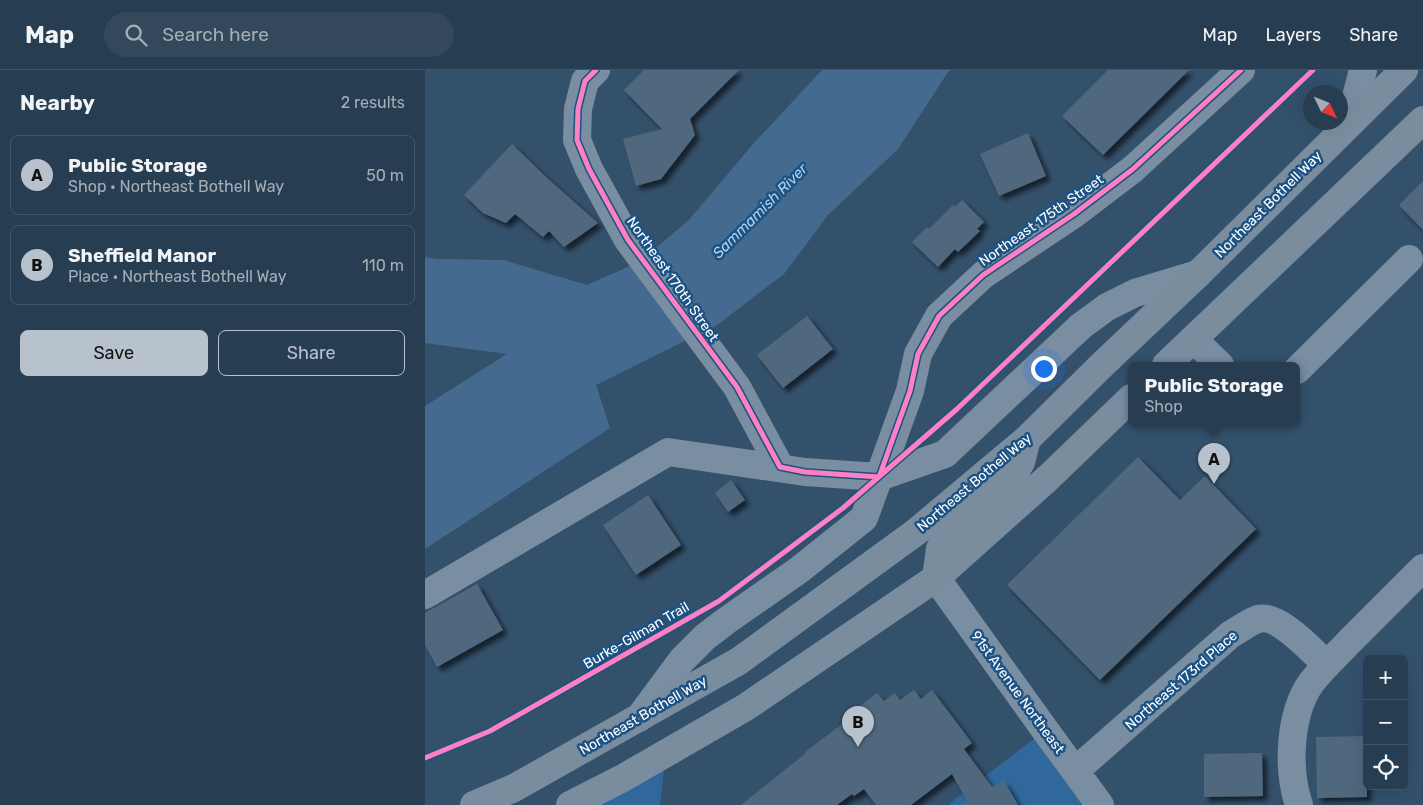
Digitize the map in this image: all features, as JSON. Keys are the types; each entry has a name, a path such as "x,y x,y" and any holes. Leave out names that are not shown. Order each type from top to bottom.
{"main road":[{"name":"Northeast Bothell Way","path":"475,805 514,788 739,661 915,532 1027,439 1198,274 1404,70"},
{"path":"1169,362 1423,120"},
{"path":"570,805 623,778 746,707 936,578 1048,478 1128,401"},
{"path":"936,578 940,549 943,542 1011,480 1021,462 1027,439"}],"street":[{"name":"Northeast 170th Street","path":"596,70 585,81 577,109 577,140 589,169 628,240 737,387 780,467"},
{"name":"Northeast 175th Street","path":"639,718 682,660 705,638 799,570 864,518 910,392 918,354 939,316 983,275 1074,214 1133,169 1241,70"},
{"path":"1349,124 1363,70"},
{"path":"1300,367 1409,259"},
{"path":"425,595 668,452 805,472 879,477 945,454 1081,326 1107,307 1135,293 1198,274"},
{"path":"1193,339 1217,362"},
{"path":"1299,805 1295,793 1292,765 1293,736 1300,704 1311,683 1327,665 1423,568"},
{"name":"91st Avenue Northeast","path":"936,578 1100,805"},
{"name":"Northeast 173rd Place","path":"1075,771 1231,634 1259,619 1276,622 1297,636 1327,665"}],"shaded area":[{"path":"1045,730 1100,805 948,805"},
{"path":"664,770 660,805 599,805"}],"water":[{"name":"Sammamish River","path":"822,70 951,70 898,149 828,215 784,274 717,325 596,385 610,428 425,549 425,406 507,354 425,343 425,257 436,259 503,260 587,285 639,262 688,221 754,143"}],"building":[{"path":"644,70 739,70 690,119 695,135 661,179 636,186 623,139 662,129 624,90"},
{"path":"1108,70 1189,70 1103,155 1062,116"},
{"path":"1028,133 1046,176 999,196 980,154"},
{"path":"512,144 598,223 564,247 549,231 543,237 515,214 506,223 483,213 464,195"},
{"path":"1423,181 1423,230 1399,205"},
{"path":"962,200 984,222 977,229 980,231 958,252 955,249 938,267 912,242 927,227 929,229 953,205 955,207"},
{"path":"807,316 833,349 783,388 757,355"},
{"path":"1138,457 1180,500 1205,476 1256,529 1100,680 1007,585"},
{"path":"731,480 745,500 728,512 715,493"},
{"path":"648,495 681,545 636,575 603,525"},
{"path":"477,584 503,630 437,667 425,645 425,613"},
{"path":"914,690 921,699 932,690 972,743 964,749 992,787 1004,781 1018,805 961,805 967,801 952,774 911,805 876,805 864,789 854,796 852,794 837,805 741,805 805,752 853,716 851,713 877,693 884,701 895,693 900,700"},
{"path":"1363,736 1363,790 1367,790 1367,797 1317,798 1316,737"},
{"path":"1262,753 1263,796 1204,797 1204,754"}],"cycle path":[{"path":"596,70 585,81 578,109 577,140 589,169 628,240 737,387 780,467 805,472 879,477 910,391 918,354 939,316 983,275 1074,214 1133,169 1241,70"},
{"name":"Burke-Gilman Trail","path":"425,758 490,731 719,601 843,508 957,409 1313,70"}],"place":[{"name":"Public Storage","path":"1214,484"},
{"name":"Sheffield Manor","path":"858,747"}]}
